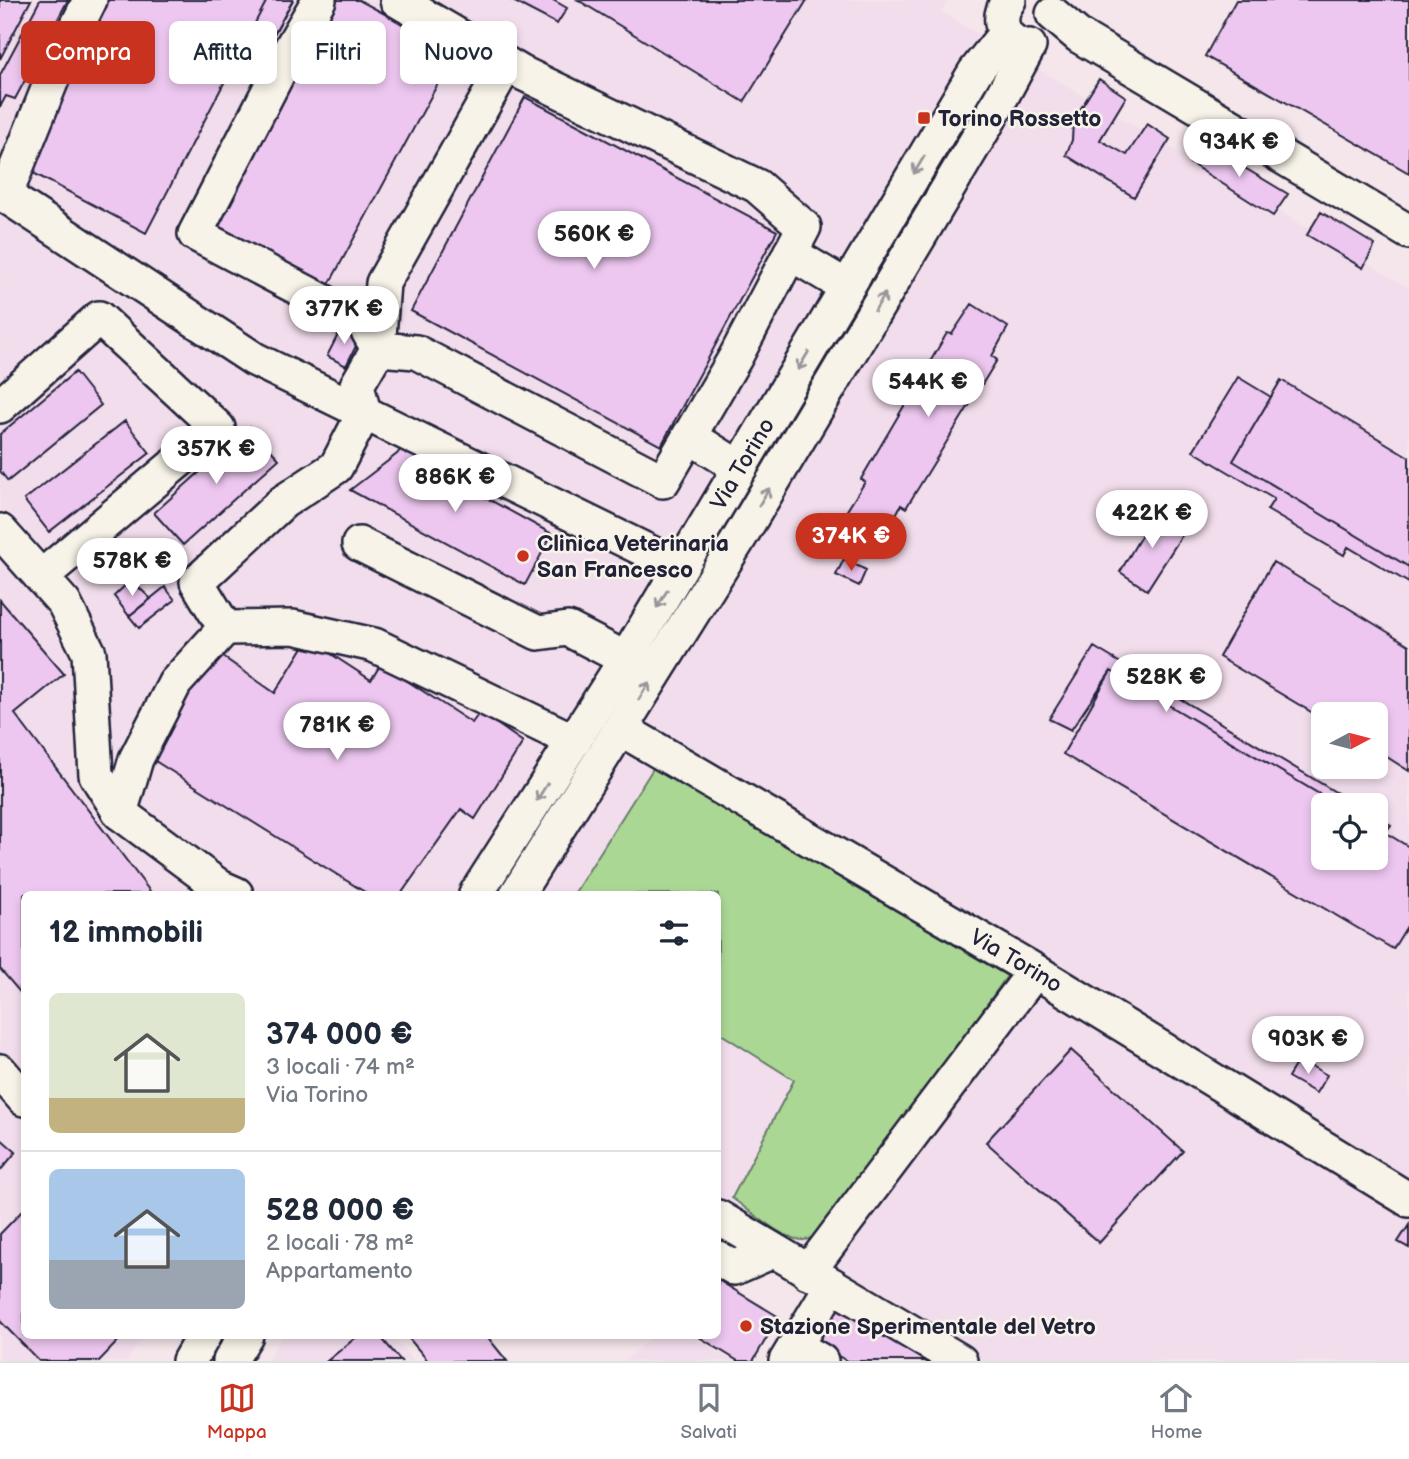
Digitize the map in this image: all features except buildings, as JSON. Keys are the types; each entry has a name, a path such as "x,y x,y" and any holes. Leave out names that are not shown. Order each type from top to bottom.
{"street":[{"path":"90,0 2,194 254,359 680,567"},
{"path":"319,0 292,46 195,234 363,322 378,349"},
{"path":"397,0 432,21"},
{"path":"985,0 1009,0"},
{"path":"1009,0 1001,13 1046,21 1409,232"},
{"name":"Via Torino","path":"479,891 626,659 975,72 1046,21"},
{"name":"Via Torino","path":"519,891 737,542 1046,21"},
{"path":"378,349 416,352 663,481 735,359 804,227 757,186 517,70"},
{"path":"225,628 197,582 283,502 335,467 365,413 357,385 378,349 383,283 495,84"},
{"path":"790,253 847,287"},
{"path":"0,407 99,318 218,428 41,578"},
{"path":"690,436 740,468"},
{"path":"0,531 64,603 89,653 96,775 120,813 229,891"},
{"path":"359,544 538,633 568,629 626,659"},
{"path":"120,813 136,759 175,683 225,628 293,627 374,645 574,741"},
{"name":"Via Torino","path":"621,729 1035,971 1409,1200"},
{"path":"801,1356 820,1279 1035,971"},
{"path":"0,1071 21,1095"},
{"path":"721,1219 960,1361"},
{"path":"721,1260 734,1268 773,1251"},
{"path":"181,1339 190,1361"},
{"path":"190,1361 202,1339"},
{"path":"230,1361 244,1339"}],"shaded area":[{"path":"0,0 948,0 941,12 1409,288 1409,1361 975,1361 721,1212 721,891 21,891 21,1339 141,1339 127,1361 0,1361"},
{"path":"280,1339 395,1339 414,1361 268,1361"},
{"path":"649,1339 695,1339 734,1361 625,1361"}],"green space":[{"path":"654,767 1007,976 832,1224 811,1238 795,1239 767,1224 732,1198 794,1080 721,1034 721,891 576,891"}],"place":[{"name":"Torino Rossetto","path":"924,118"},
{"name":"Clinica Veterinaria San Francesco","path":"523,556"},
{"name":"Stazione Sperimentale del Vetro","path":"746,1326"}]}
